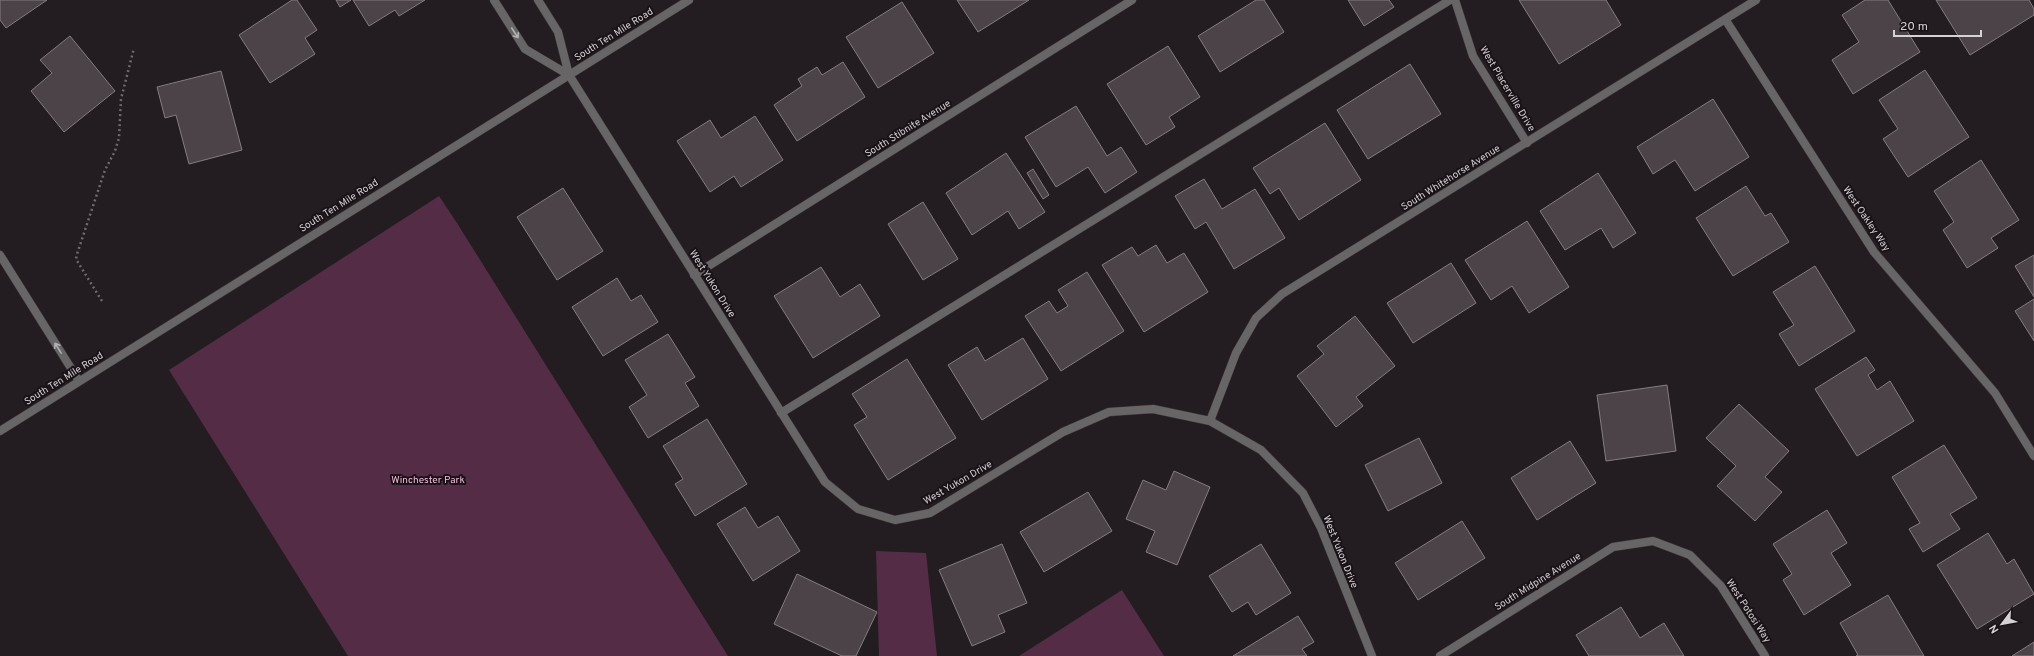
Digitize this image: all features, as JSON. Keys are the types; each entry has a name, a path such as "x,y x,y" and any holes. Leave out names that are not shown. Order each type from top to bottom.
{"street":[{"path":"494,0 525,49 569,75"},
{"path":"538,0 558,32 569,75"},
{"name":"South Ten Mile Road","path":"0,431 689,0"},
{"name":"South Stibnite Avenue","path":"694,275 1132,0"},
{"path":"781,413 1450,0"},
{"name":"West Placerville Drive","path":"1455,0 1473,56 1527,143"},
{"name":"South Whitehorse Avenue","path":"1210,421 1236,353 1256,318 1282,294 1756,0"},
{"name":"West Oakley Way","path":"1725,19 1874,252 1995,393 2034,456"},
{"name":"West Yukon Drive","path":"569,75 825,482 858,509 895,520 930,513 1063,432 1109,412 1153,409 1210,421 1261,450 1303,493 1321,528 1372,656"},
{"path":"0,255 79,381"},
{"name":"South Midpine Avenue","path":"1440,656 1613,547 1653,541"},
{"name":"West Potosi Way","path":"1653,541 1690,555 1722,586 1765,656"}],"path":[{"path":"102,301 76,259 76,254 105,170 115,151 119,138 121,99 134,48"}],"green space":[{"name":"Winchester Park","path":"439,196 728,656 348,656 169,370"},
{"path":"876,551 926,553 937,656 879,656"},
{"path":"1122,590 1164,656 1019,656"}],"building":[{"path":"0,0 47,0 6,28 0,20"},
{"path":"292,0 297,0 317,30 305,38 315,54 270,83 239,35"},
{"path":"336,0 351,0 340,7"},
{"path":"353,0 425,0 399,16 395,10 369,26"},
{"path":"957,0 1029,0 978,32"},
{"path":"1256,0 1264,0 1284,32 1220,72 1198,36"},
{"path":"1348,0 1389,0 1394,7 1364,26"},
{"path":"1519,0 1606,0 1621,25 1559,64"},
{"path":"1865,0 1888,0 1920,52 1853,94 1832,60 1859,42 1842,15"},
{"path":"1936,0 2029,0 2034,9 2034,15 1970,55"},
{"path":"902,2 934,53 878,88 846,37"},
{"path":"70,36 115,91 64,132 31,91 52,73 40,60"},
{"path":"1168,46 1200,97 1169,117 1175,127 1146,145 1107,84"},
{"path":"843,62 865,97 797,141 774,105 802,86 798,79 817,67 822,75"},
{"path":"1410,64 1441,114 1368,159 1337,110"},
{"path":"1925,70 1969,137 1908,177 1883,139 1898,129 1879,100"},
{"path":"221,71 242,150 189,164 176,115 165,118 157,87"},
{"path":"1713,99 1749,157 1695,191 1675,160 1653,174 1637,147"},
{"path":"1076,106 1107,156 1121,147 1137,172 1105,193 1088,167 1056,187 1025,137"},
{"path":"755,116 783,160 741,187 734,176 710,192 677,141 710,120 721,138"},
{"path":"1325,123 1361,180 1299,220 1279,188 1270,194 1253,168"},
{"path":"1006,153 1045,212 1019,229 1008,211 972,235 946,193"},
{"path":"1981,160 2019,220 1991,238 1998,248 1967,268 1943,230 1954,222 1934,191"},
{"path":"1033,169 1049,195 1043,199 1027,173"},
{"path":"1598,173 1636,233 1613,248 1601,228 1565,250 1540,211"},
{"path":"1204,179 1222,209 1255,189 1285,238 1234,269 1206,222 1195,229 1175,196"},
{"path":"1746,186 1765,216 1771,213 1789,242 1733,276 1696,218"},
{"path":"563,188 603,251 557,280 517,217"},
{"path":"923,202 958,259 923,280 888,224"},
{"path":"1527,221 1569,287 1529,313 1512,286 1491,300 1465,260"},
{"path":"1156,245 1167,263 1184,253 1208,292 1144,332 1102,265 1132,247 1138,256"},
{"path":"2034,255 2034,297 2015,266"},
{"path":"1451,263 1476,303 1413,343 1387,303"},
{"path":"1815,266 1855,331 1799,366 1779,334 1794,325 1773,292"},
{"path":"821,267 840,297 860,284 880,316 813,358 774,296"},
{"path":"1087,272 1124,331 1061,371 1025,316 1049,301 1057,313 1068,306 1058,290"},
{"path":"617,278 631,301 641,295 658,322 603,356 572,307"},
{"path":"2034,299 2034,341 2015,311"},
{"path":"1355,316 1395,366 1356,397 1363,406 1336,427 1297,376 1324,354 1317,346"},
{"path":"668,334 695,377 685,383 699,406 648,438 629,407 647,395 625,360"},
{"path":"1023,338 1048,379 982,420 948,365 977,347 985,361"},
{"path":"1866,357 1875,370 1868,375 1877,390 1890,381 1914,421 1857,456 1815,389"},
{"path":"907,359 956,438 888,480 854,425 867,417 852,394"},
{"path":"1667,385 1676,451 1606,461 1597,395"},
{"path":"1739,404 1789,451 1765,477 1782,492 1755,521 1717,486 1736,466 1706,438"},
{"path":"707,419 747,484 695,516 675,484 683,479 663,446"},
{"path":"1419,438 1442,483 1388,511 1365,465"},
{"path":"1570,441 1596,483 1537,520 1511,478"},
{"path":"1944,445 1977,498 1950,514 1960,529 1923,552 1909,529 1920,523 1892,477"},
{"path":"1174,471 1210,487 1177,565 1146,552 1155,531 1126,519 1143,480 1166,490"},
{"path":"1088,492 1112,531 1044,572 1020,532"},
{"path":"745,507 758,528 778,516 800,551 753,581 717,524"},
{"path":"1827,510 1847,543 1831,553 1851,585 1804,615 1783,580 1792,574 1773,544"},
{"path":"1462,521 1485,558 1418,600 1395,563"},
{"path":"1988,533 2007,564 2014,559 2034,594 1977,629 1937,565"},
{"path":"1002,544 1027,603 998,615 1005,632 972,646 939,570"},
{"path":"1261,544 1291,593 1256,615 1248,602 1232,612 1209,576"},
{"path":"797,574 877,612 856,656 842,656 774,624"},
{"path":"1888,595 1924,656 1856,656 1858,655 1840,623"},
{"path":"1621,607 1640,638 1664,623 1684,656 1589,656 1576,635"},
{"path":"1298,616 1314,642 1302,649 1307,656 1233,656"},
{"path":"2034,642 2034,656 2012,656"}]}
